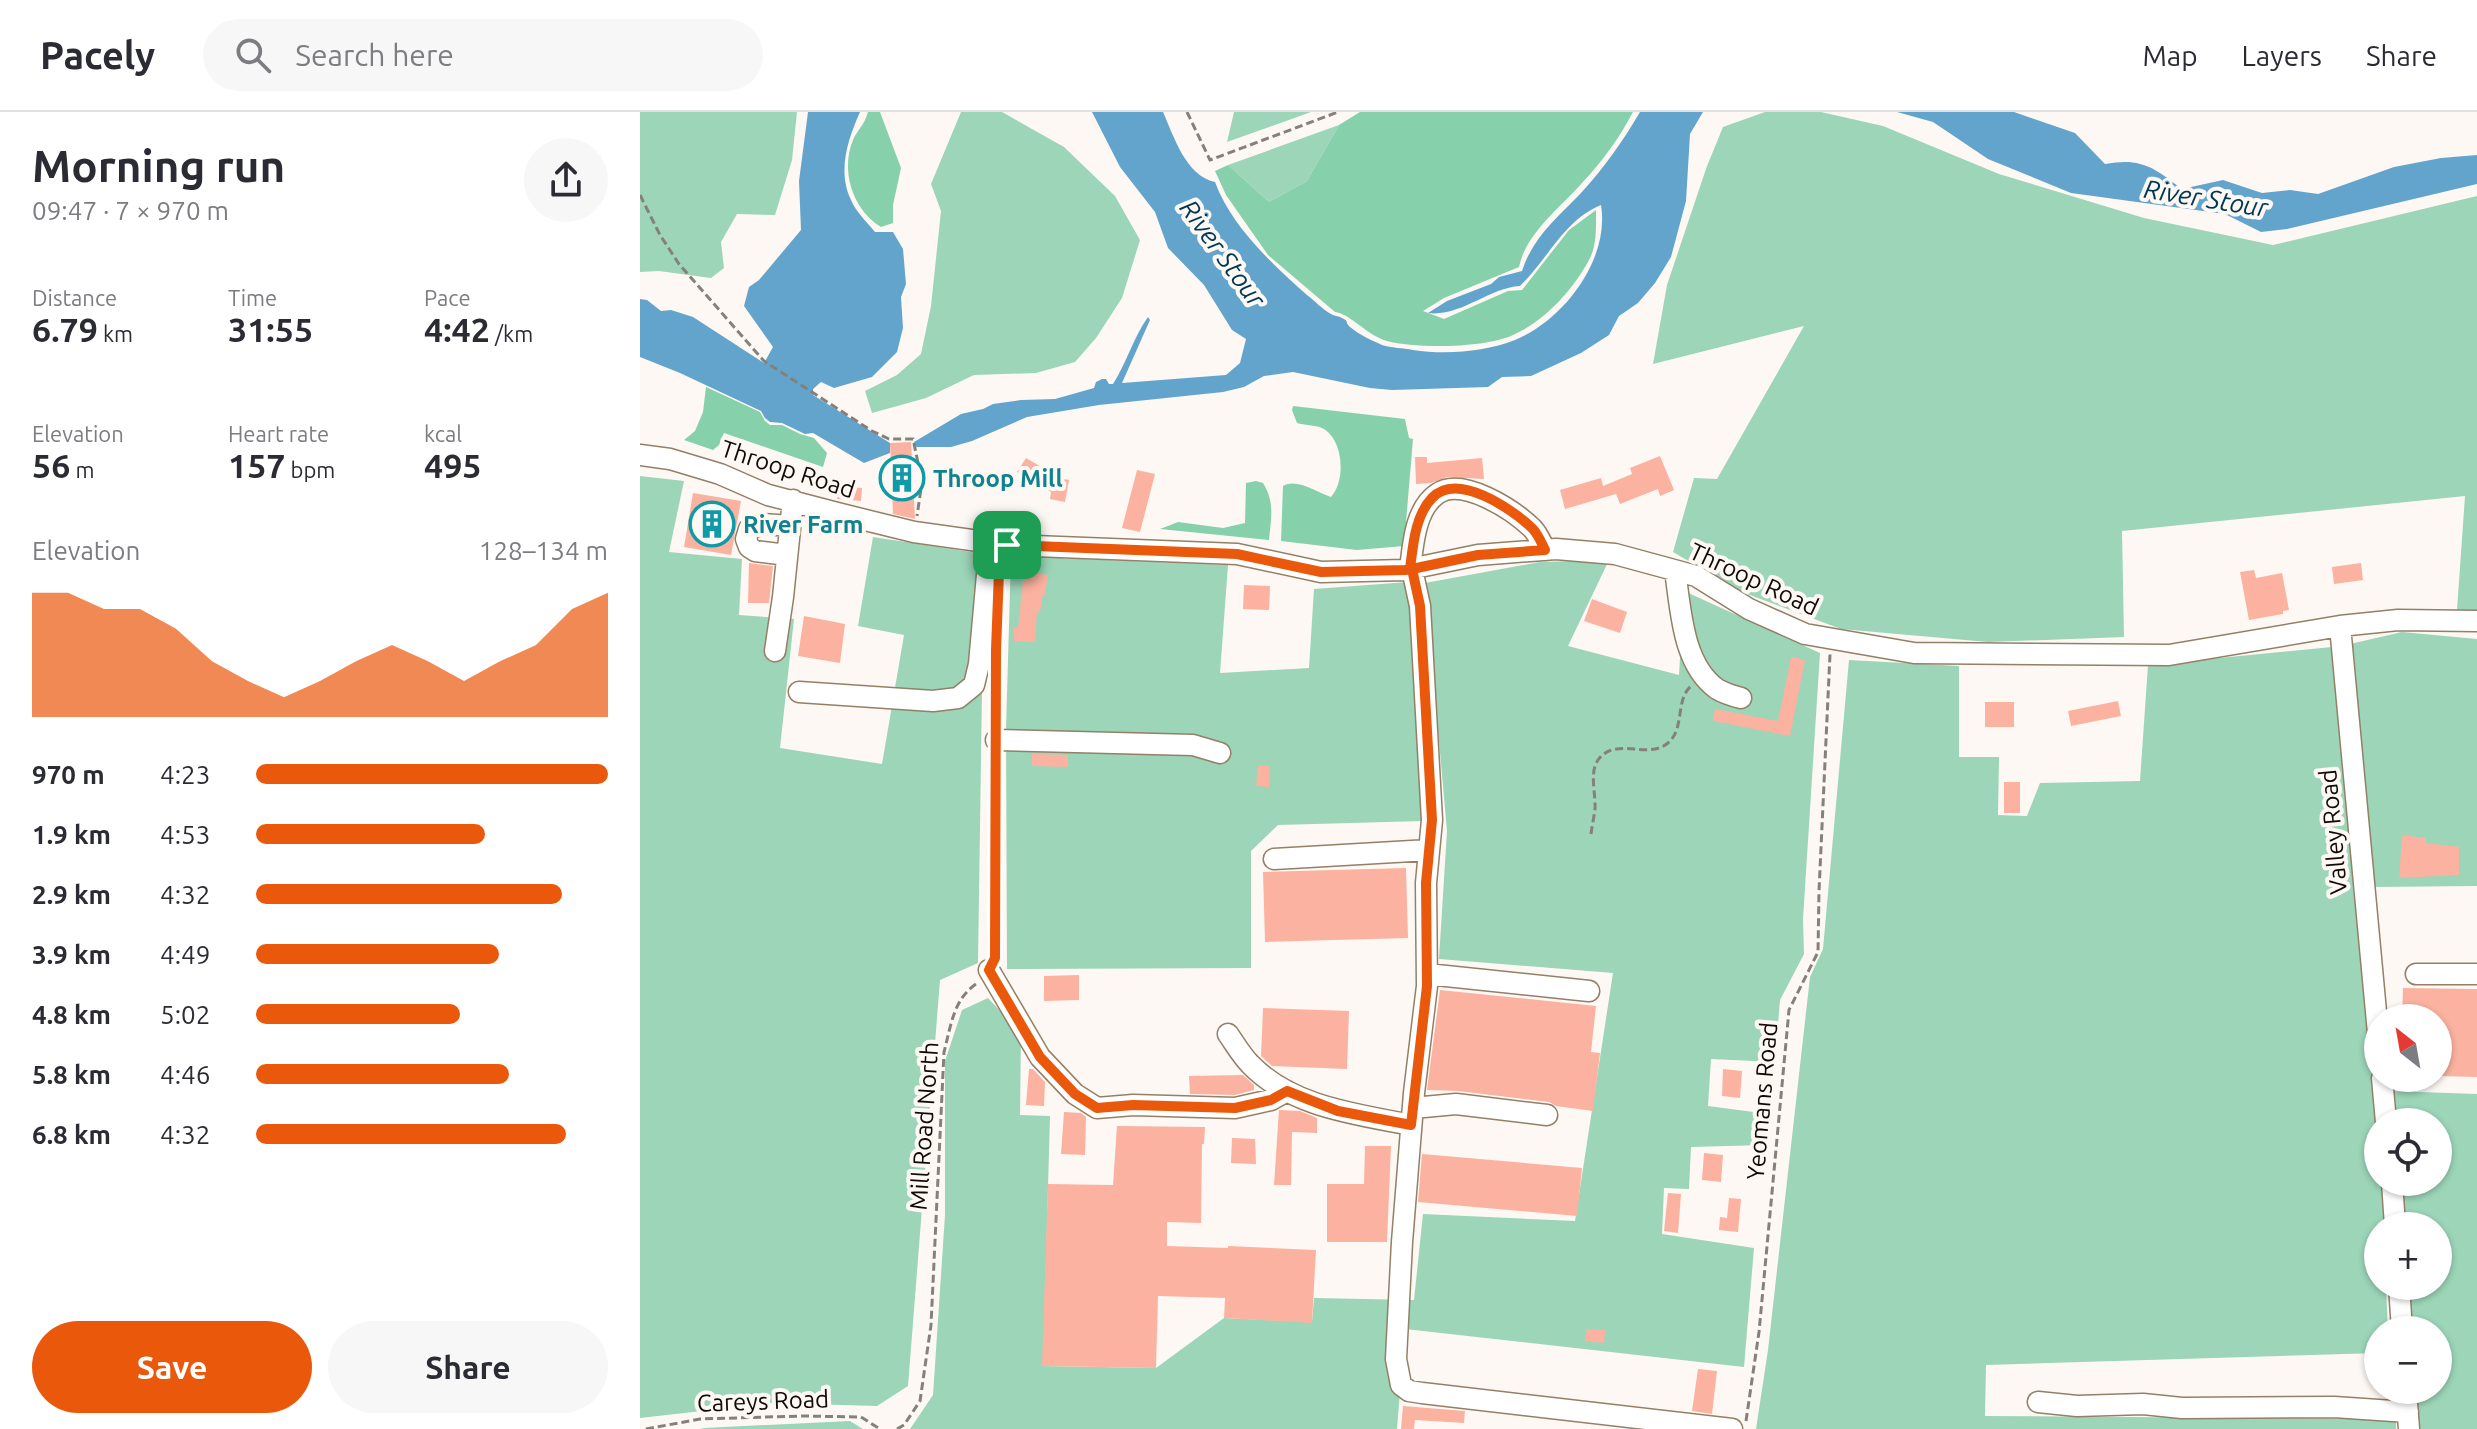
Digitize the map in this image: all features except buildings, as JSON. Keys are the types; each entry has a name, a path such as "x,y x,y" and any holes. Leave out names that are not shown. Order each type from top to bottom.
{"street":[{"name":"Throop Road","path":"640,455 683,462 768,495 837,513 914,532 999,544 1237,554 1321,572 1411,569 1478,555 1545,550 1615,554 1696,576 1749,609 1805,634 1914,653 2169,655 2340,626 2398,620 2477,621"},
{"path":"1545,550 1535,531 1522,520 1480,494 1457,488 1444,490 1430,500 1415,535 1411,569 1420,606 1432,820 1426,883 1427,974 1412,1116 1397,1327 1397,1372 1401,1385 1409,1391 1732,1429"},
{"path":"775,651 793,500"},
{"path":"787,555 755,551 746,539 749,529 756,525 790,526"},
{"path":"799,692 933,701 958,698 974,685 979,664 987,575 999,544"},
{"path":"1675,571 1683,624 1695,662 1704,677 1719,690 1741,698"},
{"name":"Valley Road","path":"2340,626 2375,1004"},
{"path":"996,740 1193,745 1220,753"},
{"path":"1274,859 1429,850"},
{"path":"989,970 1040,1057 1075,1094 1097,1108 1133,1105 1235,1108 1271,1100 1287,1091"},
{"path":"1427,974 1589,991"},
{"path":"2416,974 2477,974"},
{"path":"1228,1034 1250,1065 1287,1091 1338,1111 1412,1116 1456,1104 1547,1115"},
{"path":"2038,1402 2077,1406 2143,1404 2195,1408 2334,1407 2408,1420"}],"path":[{"path":"1187,112 1210,160 1338,112"},
{"path":"640,195 679,264 764,361 872,431 889,439 913,439 922,482 914,532"},
{"name":"Yeomans Road","path":"1745,1429 1759,1332 1789,1010 1818,952 1830,639"},
{"path":"989,970 995,958 996,665"},
{"path":"1591,834 1595,809 1594,768 1599,758 1614,749 1657,750 1667,744 1676,729 1686,690 1704,677"},
{"name":"Mill Road North","path":"897,1429 904,1425 920,1401 931,1325 944,1052 956,1009 964,993 985,978 989,970"},
{"name":"Careys Road","path":"646,1429 700,1419 802,1416 861,1417 880,1429"}],"green space":[{"path":"640,112 797,112 792,160 775,215 737,214 721,242 724,268 711,278 659,271 640,272"},
{"path":"868,112 880,112 901,168 893,205 893,223 881,227 863,211 849,177 849,152"},
{"path":"961,112 1002,112 1064,147 1115,196 1140,240 1122,298 1096,338 1075,362 1036,373 974,375 926,398 872,413 865,391 897,375 921,354 931,306 941,211 931,184"},
{"path":"1234,112 1311,112 1227,142"},
{"path":"1360,112 1633,112 1597,167 1536,232 1519,267 1444,298 1423,311 1444,319 1508,291 1522,290 1569,230 1596,210 1592,253 1576,281 1558,303 1525,329 1486,343 1451,346 1400,344 1379,338 1335,312 1268,255 1226,195 1215,171 1228,165 1269,202 1307,181 1339,125"},
{"path":"1765,112 1821,112 1883,126 1999,174 2144,218 2273,245 2477,196 2477,611 2457,610 2465,496 2122,531 2124,637 1988,642 1841,629 1742,592 1673,552 1694,478 1717,479 1804,326 1653,364 1667,285 1723,127"},
{"path":"1339,125 1307,181 1269,202 1228,165"},
{"path":"706,387 760,412 770,425 782,425 814,438 827,453 823,467 724,433 713,450 684,440 695,431 703,412"},
{"path":"1293,406 1405,419 1409,438 1413,439 1404,546 1357,550 1281,541 1283,486 1300,485 1331,497 1341,471 1335,441 1322,428 1297,423"},
{"path":"640,476 684,481 669,552 742,559 739,615 794,619 780,748 882,764 904,635 858,626 873,537 984,554 978,963 940,980 908,1386 877,1406 772,1403 640,1418"},
{"path":"1246,483 1263,483 1269,497 1269,540 1160,529 1178,522 1223,528 1245,523"},
{"path":"1011,556 1228,565 1220,673 1309,668 1314,589 1408,582 1423,821 1278,825 1251,851 1251,968 1007,969 1006,729"},
{"path":"1609,560 1568,646 1679,675 1684,591 1820,653 1803,919 1804,954 1780,1000 1775,1062 1711,1059 1708,1106 1769,1114 1766,1145 1691,1147 1689,1189 1664,1188 1662,1234 1754,1248 1744,1367 1405,1329 1397,1429 910,1429 933,1395 945,1215 945,1061 962,1010 988,998 1021,1033 1020,1115 1050,1116 1043,1366 1156,1368 1224,1318 1312,1322 1314,1298 1414,1300 1423,1214 1575,1221 1613,973 1439,959 1447,831 1425,583 1540,562"},
{"path":"2402,632 2477,639 2477,886 2373,887 2350,644"},
{"path":"2332,647 2366,1004 2364,1092 2375,1092 2376,1108 2364,1108 2364,1196 2383,1196 2383,1212 2364,1212 2364,1300 2387,1300 2387,1316 2364,1316 2364,1353 1986,1365 1985,1416 2396,1419 2396,1429 1756,1429 1768,1350 1810,977 1823,949 1849,660 1959,666 1959,757 1999,757 1998,815 2027,816 2040,783 2140,781 2148,665"},
{"path":"2391,1092 2477,1094 2477,1429 2416,1429 2414,1404 2452,1404 2452,1316 2408,1316 2406,1300 2452,1300 2452,1212 2400,1212 2398,1196 2452,1196 2452,1108 2392,1108"},
{"path":"850,1421 863,1429 700,1429 704,1428"}],"water":[{"path":"808,112 860,112 846,155 847,189 856,209 875,232 893,232 903,249 906,284 901,297 903,328 897,352 872,377 834,388 821,382 813,389 813,395 890,443 890,453 864,463 813,433 805,434 782,423 770,422 761,411 640,357 640,299 647,300 661,311 671,310 693,317 764,363 773,347 744,306 749,287 759,280 801,230 799,181"},
{"name":"River Stour","path":"1092,112 1163,112 1189,164 1196,172 1215,182 1242,229 1267,258 1307,295 1332,315 1341,317 1357,332 1382,345 1438,352 1478,350 1503,344 1533,331 1550,318 1566,303 1591,266 1602,225 1601,205 1566,230 1520,286 1452,311 1428,313 1447,301 1491,284 1499,277 1522,271 1539,238 1598,174 1640,112 1703,112 1690,134 1686,201 1671,257 1655,283 1638,303 1619,316 1609,335 1581,353 1531,376 1502,377 1488,387 1392,390 1293,372 1264,376 1244,387 1223,392 1099,405 1027,417 951,447 914,447 914,442 961,414 993,404 1055,399 1094,388 1096,382 1102,379 1113,384 1148,317 1150,320 1122,383 1226,375 1240,363 1246,339 1232,330 1204,285 1168,248 1155,212 1120,167"},
{"name":"River Stour","path":"1897,112 2014,112 2075,133 2105,164 2138,163 2164,175 2182,189 2223,180 2262,193 2290,190 2318,194 2394,167 2477,155 2477,184 2287,229 2261,232 2225,214 2071,193 1988,159 1933,122"}],"place":[{"name":"Throop Mill","path":"902,478"},
{"name":"River Farm","path":"712,524"}],"route":[{"path":"1007,545 999,571 995,958 989,970 1040,1057 1075,1094 1097,1108 1133,1105 1235,1108 1271,1100 1287,1091 1338,1111 1411,1125 1427,986 1426,883 1432,820 1420,606 1412,569 1410,569 1415,535 1430,500 1444,490 1457,488 1480,494 1535,531 1545,550 1478,555 1412,569 1405,570 1321,572 1237,554 1007,545"}]}
